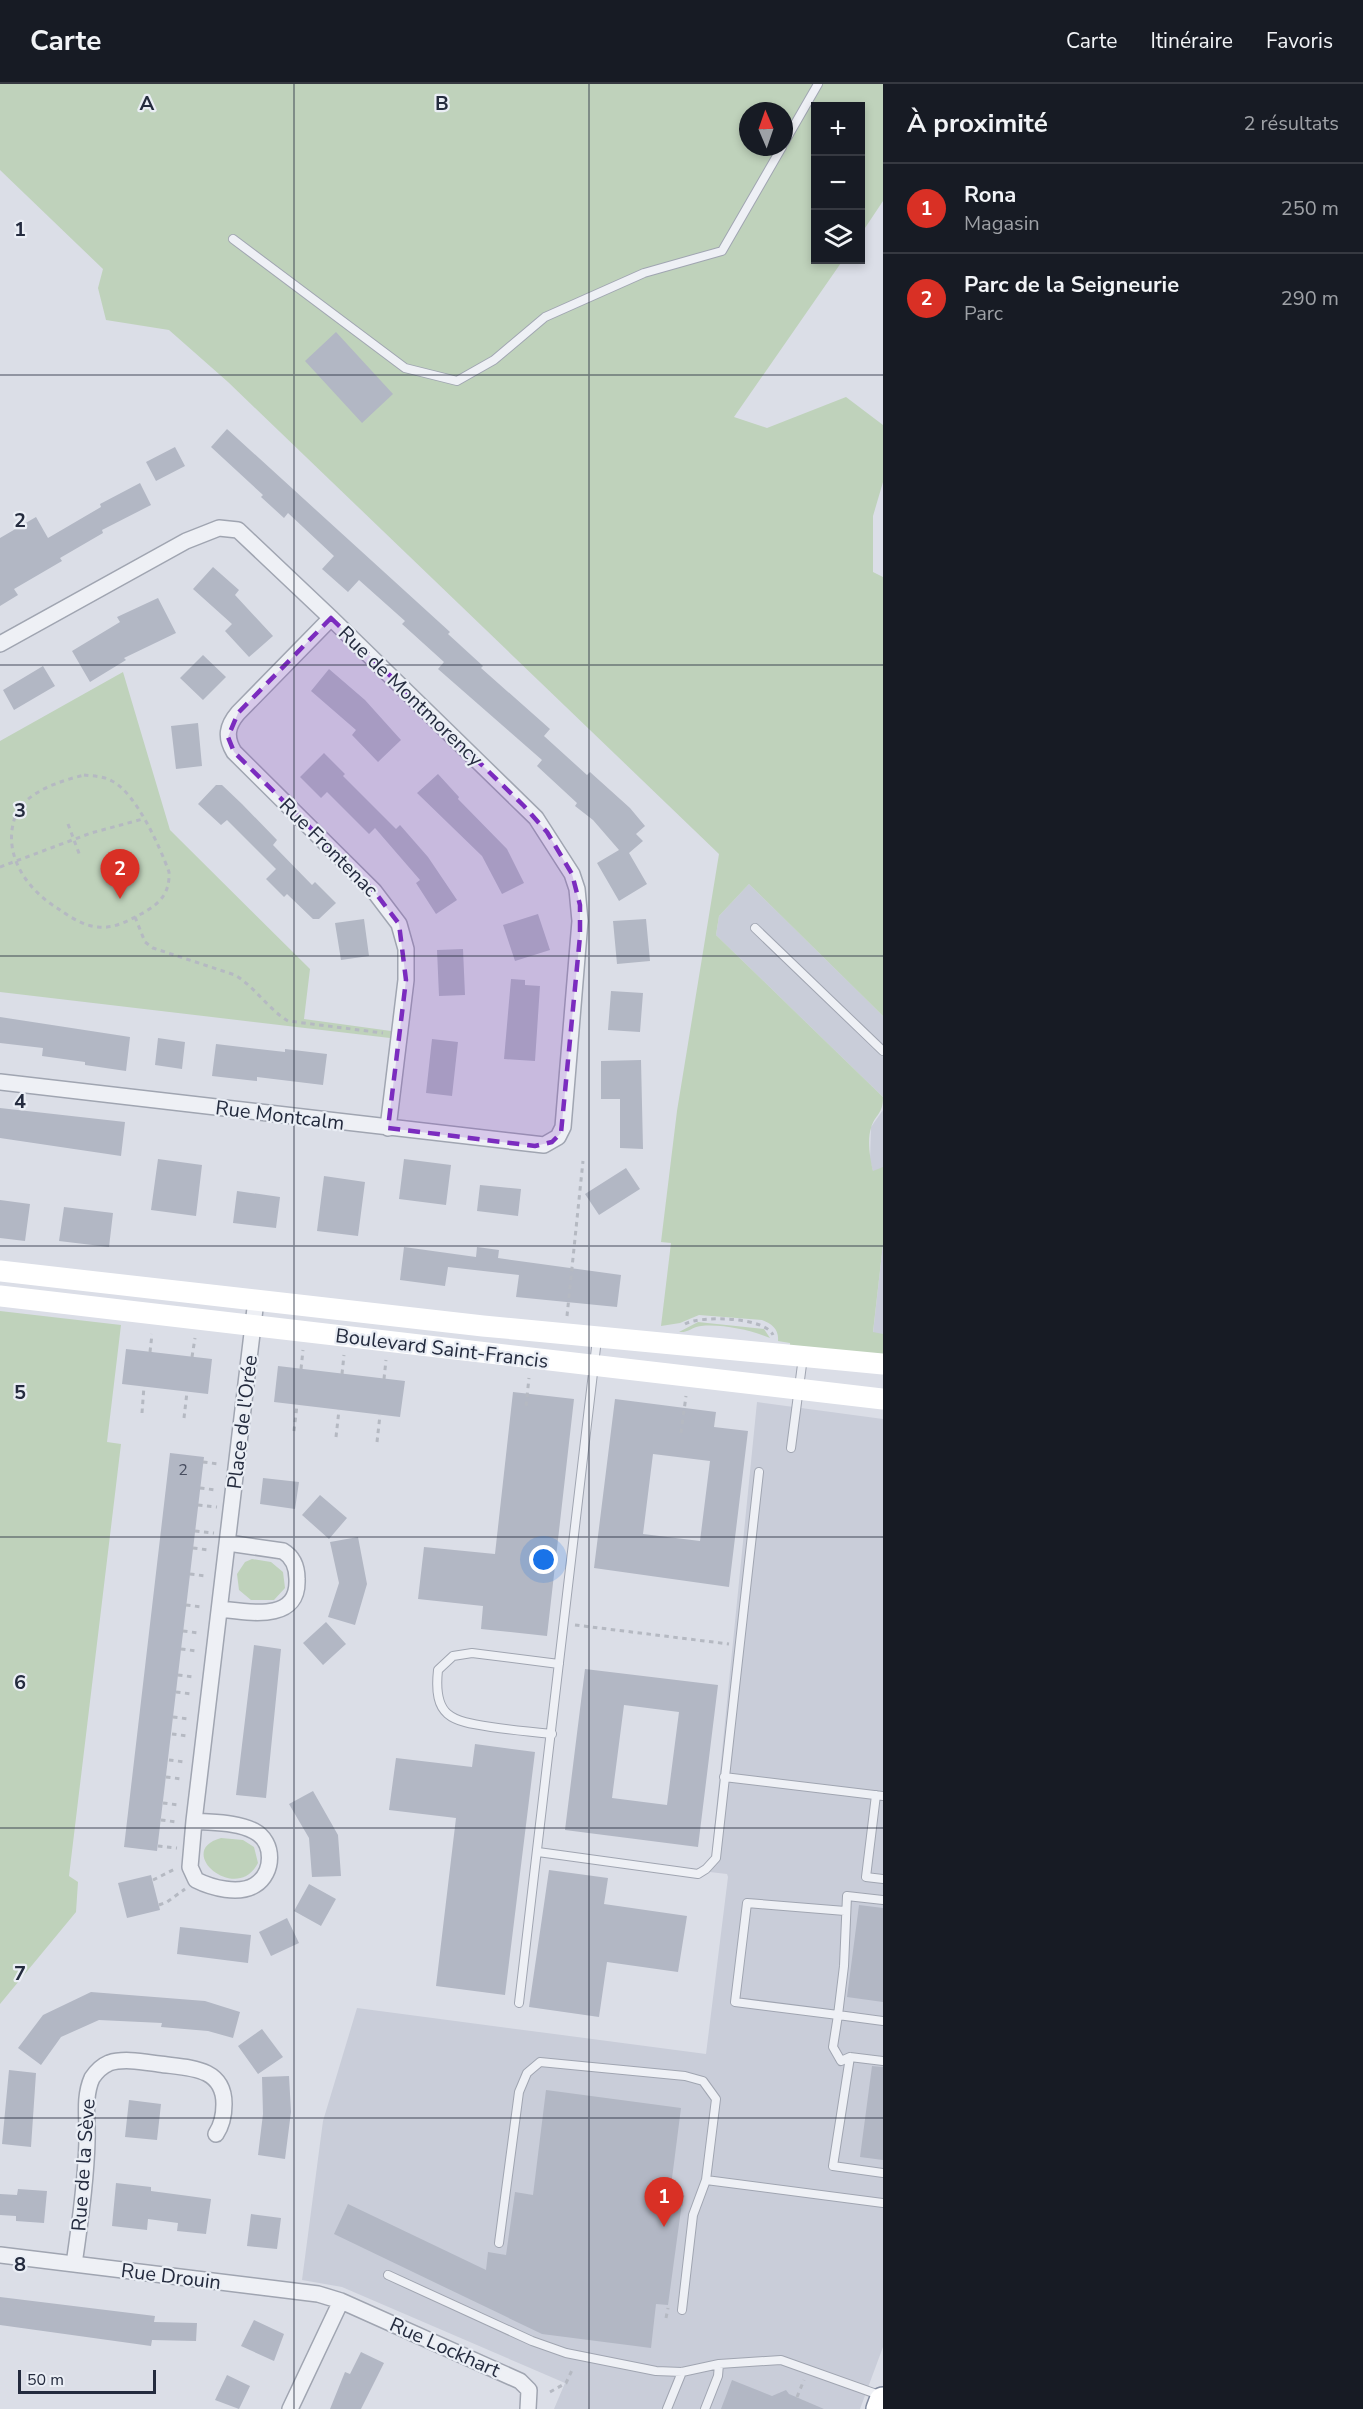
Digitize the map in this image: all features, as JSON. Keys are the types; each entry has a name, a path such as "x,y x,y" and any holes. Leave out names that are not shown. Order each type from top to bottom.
{"highway":[{"path":"880,2409 883,2401"}],"street":[{"name":"Rue de Montmorency","path":"0,644 186,541 219,528 244,534 536,818 572,874 580,905 580,936 563,1127 558,1137"},
{"name":"Rue Frontenac","path":"331,618 231,721 228,737 234,752 374,891 399,924 407,964 388,1128"},
{"name":"Rue Montcalm","path":"0,1082 535,1146 544,1145 558,1137"},
{"name":"Boulevard Saint-Francis","path":"0,1271 597,1337 883,1364"},
{"name":"Boulevard Saint-Francis","path":"0,1296 883,1400"},
{"name":"Place de l'Orée","path":"196,1880 190,1867 188,1822 213,1608 228,1543 256,1300"},
{"path":"213,1608 264,1613 278,1611 294,1596 297,1582 295,1565 283,1551 228,1543"},
{"path":"188,1822 238,1826 255,1832 267,1842 270,1856 261,1880 248,1888 218,1888 196,1880"},
{"name":"Rue de la Sève","path":"75,2264 87,2142 87,2102 93,2078 99,2069 115,2062 137,2062 196,2069 213,2076 220,2084 224,2099 222,2122 216,2134"},
{"name":"Rue Drouin","path":"0,2255 307,2292 340,2301"},
{"path":"290,2409 340,2301"},
{"name":"Rue Lockhart","path":"340,2301 520,2381 529,2390 528,2409"}],"lane":[{"path":"793,128 819,84"},
{"path":"233,239 405,368 457,381 494,360 546,317 644,273 722,251 777,156"},
{"path":"755,928 883,1051"},
{"path":"519,2003 597,1337"},
{"path":"791,1448 803,1356"},
{"path":"538,1852 698,1874 716,1858 759,1472"},
{"path":"552,1734 458,1722 443,1709 436,1688 438,1670 453,1656 472,1653 559,1664"},
{"path":"724,1777 879,1795 866,1877 883,1879"},
{"path":"883,1900 847,1896 844,1966 833,2047 841,2061 850,2056 883,2061"},
{"path":"845,1911 747,1903 735,2002 883,2021"},
{"path":"850,2056 833,2166 883,2173"},
{"path":"499,2243 519,2092 527,2073 540,2062 685,2076 703,2081 716,2099 706,2180 693,2215 682,2310"},
{"path":"706,2180 883,2204"},
{"path":"388,2276 547,2346 633,2368 682,2372 719,2364 766,2359 782,2360 883,2396"},
{"path":"705,2409 718,2376 719,2364"},
{"path":"666,2409 682,2372"}],"path":[{"path":"84,775 112,781 124,789 165,860 170,872 170,884 159,902 135,917 113,927 90,926 46,901 28,886 14,862 12,827 18,812 31,798 69,779 84,775"},
{"path":"0,867 74,839 143,819"},
{"path":"68,824 80,856"},
{"path":"135,917 145,942 153,948 235,975 247,982 279,1015 288,1020 400,1035"},
{"path":"566,1320 583,1161"},
{"path":"681,1327 704,1318 758,1323 770,1329 773,1342"},
{"path":"150,1352 153,1326"},
{"path":"192,1357 196,1331"},
{"path":"301,1369 303,1344"},
{"path":"342,1374 345,1348"},
{"path":"384,1379 387,1353"},
{"path":"526,1406 530,1371"},
{"path":"142,1413 144,1386"},
{"path":"681,1433 686,1390"},
{"path":"184,1418 187,1392"},
{"path":"294,1431 297,1405"},
{"path":"336,1437 339,1410"},
{"path":"377,1442 380,1415"},
{"path":"203,1462 222,1465"},
{"path":"200,1488 219,1490"},
{"path":"198,1505 217,1507"},
{"path":"195,1531 214,1533"},
{"path":"193,1548 212,1550"},
{"path":"190,1574 209,1577"},
{"path":"186,1605 213,1608"},
{"path":"562,1624 740,1646"},
{"path":"183,1631 202,1634"},
{"path":"181,1649 201,1651"},
{"path":"178,1675 197,1677"},
{"path":"176,1692 196,1694"},
{"path":"173,1717 192,1720"},
{"path":"172,1734 191,1736"},
{"path":"169,1760 188,1762"},
{"path":"166,1777 185,1780"},
{"path":"163,1803 183,1805"},
{"path":"161,1820 188,1822"},
{"path":"158,1846 178,1848"},
{"path":"153,1880 175,1869"},
{"path":"159,1905 167,1902 196,1880"},
{"path":"550,2392 566,2383 570,2374"},
{"path":"796,2397 803,2381"}],"highlighted area":[{"path":"331,618 524,806 547,832 572,874 580,905 580,936 561,1133 552,1142 535,1146 388,1128 406,980 399,924 374,891 234,752 228,737 238,713"}],"shaded area":[{"path":"749,884 883,1016 883,1097 716,935 719,916"},
{"path":"883,1110 883,1184 873,1171 870,1160 871,1127"},
{"path":"883,1244 883,1356 873,1333"},
{"path":"757,1402 883,1419 883,2347 860,2409 554,2409 565,2383 342,2287 302,2280 323,2121 357,2008 706,2054 728,1877 727,1874 710,1872"}],"green space":[{"path":"0,84 883,84 883,201 865,228 865,102 811,102 811,264 840,264 734,417 767,428 846,397 883,425 883,482 873,516 873,572 883,577 883,1016 749,884 719,916 716,935 883,1097 882,1107 871,1128 869,1144 873,1171 883,1167 883,1244 873,1332 883,1334 883,1356 790,1347 790,1343 778,1341 774,1328 762,1320 699,1315 680,1323 661,1326 671,1243 661,1242 677,1111 719,854 228,382 169,330 106,320 98,288 103,269 0,170"},
{"path":"123,672 170,830 310,969 304,1019 391,1031 390,1038 0,992 0,741"},
{"path":"0,1311 121,1325 107,1442 121,1444 69,1876 78,1882 76,1912 0,2004"},
{"path":"698,1322 764,1329 770,1338 745,1330 718,1326 701,1326 679,1332"},
{"path":"252,1559 271,1562 283,1572 285,1588 274,1600 251,1600 239,1590 237,1574 245,1562"},
{"path":"221,1838 243,1840 254,1847 258,1863 248,1875 237,1879 224,1877 206,1863 204,1853 208,1845"}],"building":[{"path":"336,332 393,394 362,423 305,361"},
{"path":"227,429 450,632 448,634 483,666 481,668 550,729 544,736 587,775 590,772 630,808 645,826 636,834 643,841 629,853 647,884 619,901 597,863 619,850 593,820 575,806 577,803 537,766 542,760 438,669 444,662 402,624 405,621 359,580 348,592 322,569 334,556 288,513 284,518 261,497 263,495 211,447"},
{"path":"175,447 185,466 156,481 146,462"},
{"path":"140,483 151,505 102,530 103,533 60,558 62,561 14,589 18,595 0,606 0,538 36,517 48,538 101,507 100,504"},
{"path":"213,567 239,590 235,595 273,636 249,657 225,631 232,624 193,589"},
{"path":"158,598 176,633 124,658 126,660 90,682 72,651 120,622 117,617"},
{"path":"203,655 226,677 203,700 180,678"},
{"path":"43,666 55,686 14,710 3,690"},
{"path":"329,669 365,700 401,740 378,762 352,735 356,730 311,691"},
{"path":"198,723 202,766 176,769 171,726"},
{"path":"324,753 345,774 343,776 396,829 400,825 428,857 457,900 436,914 416,883 420,880 375,828 369,834 327,792 321,798 300,777"},
{"path":"438,774 459,797 458,799 507,849 524,883 502,894 482,856 417,793"},
{"path":"216,785 222,785 242,804 277,840 273,845 312,885 315,882 336,903 319,919 313,919 287,894 284,897 266,879 276,869 227,820 221,825 198,804"},
{"path":"538,914 550,950 515,961 503,925"},
{"path":"364,919 369,956 341,960 335,923"},
{"path":"646,919 650,961 617,964 613,921"},
{"path":"463,949 465,995 439,996 437,950"},
{"path":"511,979 525,980 525,985 540,986 535,1061 504,1059"},
{"path":"611,991 643,993 640,1032 608,1030"},
{"path":"0,1017 130,1037 126,1071 42,1056 43,1048 0,1043"},
{"path":"158,1038 185,1042 182,1069 155,1065"},
{"path":"432,1039 458,1042 452,1096 426,1093"},
{"path":"216,1044 327,1054 323,1085 257,1077 257,1081 212,1076"},
{"path":"641,1060 643,1149 620,1148 620,1099 601,1099 601,1061"},
{"path":"0,1108 125,1122 121,1156 0,1138"},
{"path":"158,1159 202,1165 196,1216 151,1210"},
{"path":"404,1159 451,1165 446,1205 399,1199"},
{"path":"626,1168 640,1189 599,1215 585,1194"},
{"path":"324,1176 365,1182 358,1236 317,1231"},
{"path":"480,1185 521,1189 518,1216 477,1211"},
{"path":"237,1191 280,1197 276,1228 233,1223"},
{"path":"0,1200 30,1204 25,1241 0,1238"},
{"path":"64,1207 113,1213 109,1247 59,1241"},
{"path":"404,1247 476,1257 477,1247 499,1250 498,1258 621,1275 617,1307 516,1297 519,1275 448,1267 445,1286 400,1280"},
{"path":"126,1349 212,1359 208,1394 122,1384"},
{"path":"278,1366 405,1381 400,1417 274,1402"},
{"path":"513,1392 574,1399 547,1636 481,1629 483,1606 418,1599 424,1547 495,1554"},
{"path":"615,1399 716,1412 714,1427 748,1431 729,1587 594,1568","holes":["653,1454 710,1461 700,1541 643,1534"]},
{"path":"170,1453 204,1457 157,1851 124,1847"},
{"path":"263,1478 299,1482 295,1509 260,1504"},
{"path":"320,1495 347,1518 329,1539 302,1515"},
{"path":"358,1537 367,1584 355,1625 328,1617 339,1583 330,1542"},
{"path":"326,1622 346,1644 323,1665 303,1643"},
{"path":"254,1645 281,1649 266,1798 236,1795"},
{"path":"585,1669 718,1685 698,1847 565,1830","holes":["624,1705 679,1712 667,1805 612,1798"]},
{"path":"475,1744 535,1752 505,1995 436,1986 456,1818 389,1810 396,1758 472,1767"},
{"path":"313,1791 338,1835 341,1876 312,1877 309,1838 289,1804"},
{"path":"549,1870 608,1878 604,1904 687,1916 678,1972 607,1962 599,2017 529,2007"},
{"path":"151,1875 160,1910 127,1918 118,1883"},
{"path":"309,1884 336,1899 321,1926 294,1911"},
{"path":"859,1905 883,1908 883,2002 847,1997"},
{"path":"287,1918 299,1943 271,1956 259,1932"},
{"path":"180,1927 251,1935 248,1963 177,1954"},
{"path":"91,1992 205,2001 240,2012 233,2038 208,2031 161,2027 162,2023 99,2020 61,2037 41,2065 18,2048 43,2015"},
{"path":"262,2029 283,2057 258,2074 238,2046"},
{"path":"872,2066 883,2067 883,2160 860,2157"},
{"path":"9,2070 36,2073 31,2147 2,2144"},
{"path":"289,2076 291,2112 285,2159 258,2155 263,2114 262,2077"},
{"path":"546,2090 681,2108 670,2194 683,2195 668,2305 656,2304 651,2348 542,2334 334,2234 348,2204 486,2270 488,2252 506,2255 515,2192 533,2195"},
{"path":"129,2100 161,2104 157,2140 125,2137"},
{"path":"116,2183 151,2187 151,2191 211,2199 206,2234 177,2231 178,2223 148,2219 147,2230 112,2226"},
{"path":"18,2189 47,2191 44,2223 16,2221 16,2216 0,2215 0,2194 17,2195"},
{"path":"251,2214 281,2218 277,2249 247,2246"},
{"path":"0,2297 155,2316 154,2322 197,2323 196,2341 152,2340 151,2346 0,2325"},
{"path":"254,2320 284,2334 274,2361 241,2346"},
{"path":"361,2352 384,2363 361,2409 330,2409 345,2372 350,2374"},
{"path":"227,2375 250,2386 239,2409 215,2400"},
{"path":"732,2380 772,2396 786,2390 789,2394 824,2409 721,2409"}],"place":[{"name":"Parc de la Seigneurie","path":"120,899"},
{"name":"Rona","path":"664,2227"}]}
